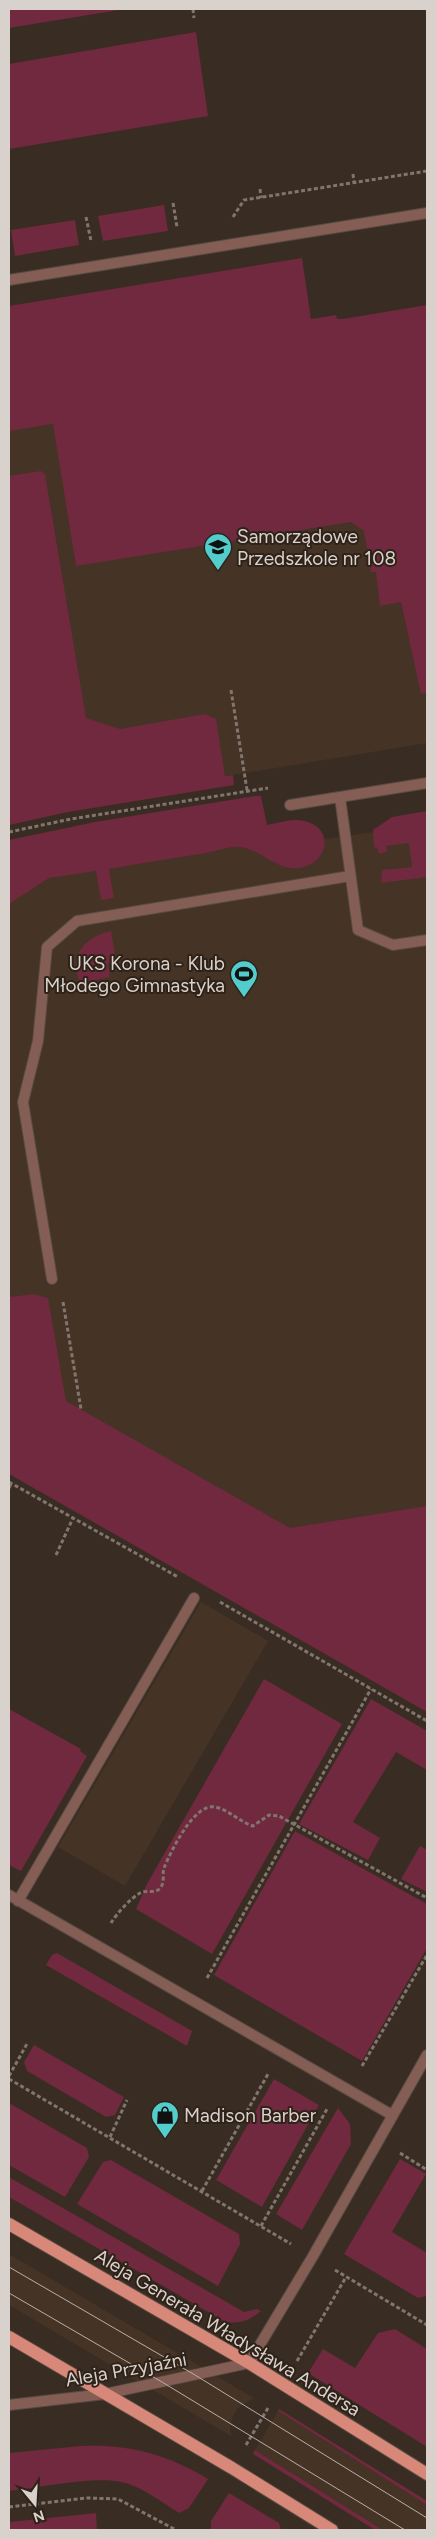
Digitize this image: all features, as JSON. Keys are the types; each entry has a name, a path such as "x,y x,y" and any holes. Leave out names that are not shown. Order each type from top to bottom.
{"main road":[{"name":"Aleja Generała Władysława Andersa","path":"9,2224 249,2363 427,2474"},
{"path":"9,2337 232,2468 332,2530"}],"street":[{"path":"9,280 427,213"},
{"path":"290,805 427,783"},
{"path":"340,797 358,930 393,945 427,940"},
{"path":"52,1279 23,1102 38,1041 46,947 77,921 350,876"},
{"path":"194,1598 13,1898 392,2115"},
{"path":"249,2363 313,2256 427,2055"},
{"name":"Aleja Przyjaźni","path":"9,2405 105,2394 249,2363"}],"path":[{"path":"193,9 194,18"},
{"path":"353,174 354,183"},
{"path":"260,190 261,198"},
{"path":"173,203 176,216"},
{"path":"86,217 88,230"},
{"path":"231,690 247,790"},
{"path":"9,832 71,819 247,790 277,787"},
{"path":"52,1279 62,1294 81,1409"},
{"path":"9,1488 11,1484"},
{"path":"56,1555 73,1518"},
{"path":"204,1983 371,1689"},
{"path":"108,1929 114,1918 136,1896 144,1891 156,1890 161,1886 164,1869 198,1811 215,1807 253,1826 269,1815 274,1815 427,1898"},
{"path":"358,2064 363,2067 427,1955"},
{"path":"28,2042 9,2077 298,2247"},
{"path":"202,2191 270,2070"},
{"path":"110,2138 127,2100"},
{"path":"261,2226 330,2104"},
{"path":"398,2152 427,2170"},
{"path":"332,2269 427,2325"},
{"path":"296,2362 346,2277"},
{"path":"244,2447 271,2403"},
{"path":"9,2507 87,2498 118,2499 176,2530"}],"shaded area":[{"path":"9,9 125,9 9,28"},
{"path":"196,32 208,116 9,149 9,64"},
{"path":"164,205 168,231 103,241 98,216"},
{"path":"75,220 79,245 15,256 11,230"},
{"path":"302,258 311,319 336,315 337,319 343,319 427,305 427,693 421,694 401,602 380,606 376,572 371,572 364,531 351,522 76,566 53,424 9,431 9,306"},
{"name":"Samorządowe Przedszkole nr 108","path":"427,386 427,743 226,776 9,737 9,407"},
{"path":"41,471 45,474 86,718 120,729 205,714 216,719 225,776 233,775 234,785 68,812 9,825 9,476"},
{"path":"261,796 267,825 290,820 314,824 324,836 325,844 319,858 304,867 286,867 278,865 248,849 232,847 207,853 109,869 114,898 101,900 96,871 49,878 9,904 9,840 95,822"},
{"path":"427,811 427,877 381,883 382,870 412,867 409,843 386,846 387,852 379,854 377,847 374,848 373,830 392,817"},
{"path":"427,824 427,1679 9,1432 9,848 267,834 326,839"},
{"path":"111,931 116,960 108,963 110,977 80,983 76,964 81,949 94,938"},
{"path":"9,1285 11,1297 33,1294 48,1298 66,1401 290,1528 427,1506 427,1712 9,1474"},
{"path":"201,1602 268,1641 125,1886 58,1847"},
{"path":"264,1679 342,1724 212,1954 136,1909 147,1884"},
{"path":"371,1699 427,1731 427,1770 396,1752 353,1822 380,1838 368,1860 299,1824"},
{"path":"9,1709 81,1749 80,1751 87,1756 21,1871 9,1865"},
{"path":"295,1831 427,1904 427,1948 362,2061 214,1975"},
{"path":"420,1846 427,1850 427,1892 401,1879"},
{"path":"57,1953 192,2031 187,2046 46,1965 52,1955"},
{"path":"34,2045 124,2097 115,2115 106,2117 27,2071 24,2062"},
{"path":"274,2079 319,2105 262,2207 216,2180"},
{"path":"9,2103 87,2148 89,2157 65,2197 9,2165"},
{"path":"338,2108 350,2124 351,2144 302,2230 276,2214"},
{"path":"400,2159 426,2174 392,2232 427,2253 427,2296 418,2298 344,2254"},
{"path":"111,2160 239,2234 240,2244 218,2286 77,2204 103,2162"},
{"path":"9,2177 244,2312 257,2309 261,2311 243,2322 233,2323 222,2320 9,2197"},
{"path":"9,2254 254,2398 238,2408 233,2416 230,2427 231,2436 9,2305"},
{"path":"395,2329 427,2349 427,2447 308,2373 323,2349 355,2368 378,2333"},
{"path":"279,2409 427,2501 427,2505 278,2411"},
{"path":"278,2411 427,2505 427,2530 383,2530 255,2450"},
{"path":"81,2446 115,2447 147,2452 193,2470 208,2479 189,2508 179,2513 151,2495 121,2482 82,2481 9,2491 9,2453"},
{"path":"255,2450 383,2530 375,2530 253,2454"},
{"path":"229,2493 279,2523 281,2530 211,2530 211,2521"},
{"path":"96,2513 97,2530 9,2530 9,2522"}],"tram line":[{"path":"9,2267 195,2375 427,2518"},
{"path":"9,2293 162,2382 405,2530"}],"place":[{"name":"Samorządowe Przedszkole nr 108","path":"218,571"},
{"name":"UKS Korona - Klub Młodego Gimnastyka","path":"244,998"},
{"name":"Madison Barber","path":"165,2139"}]}
